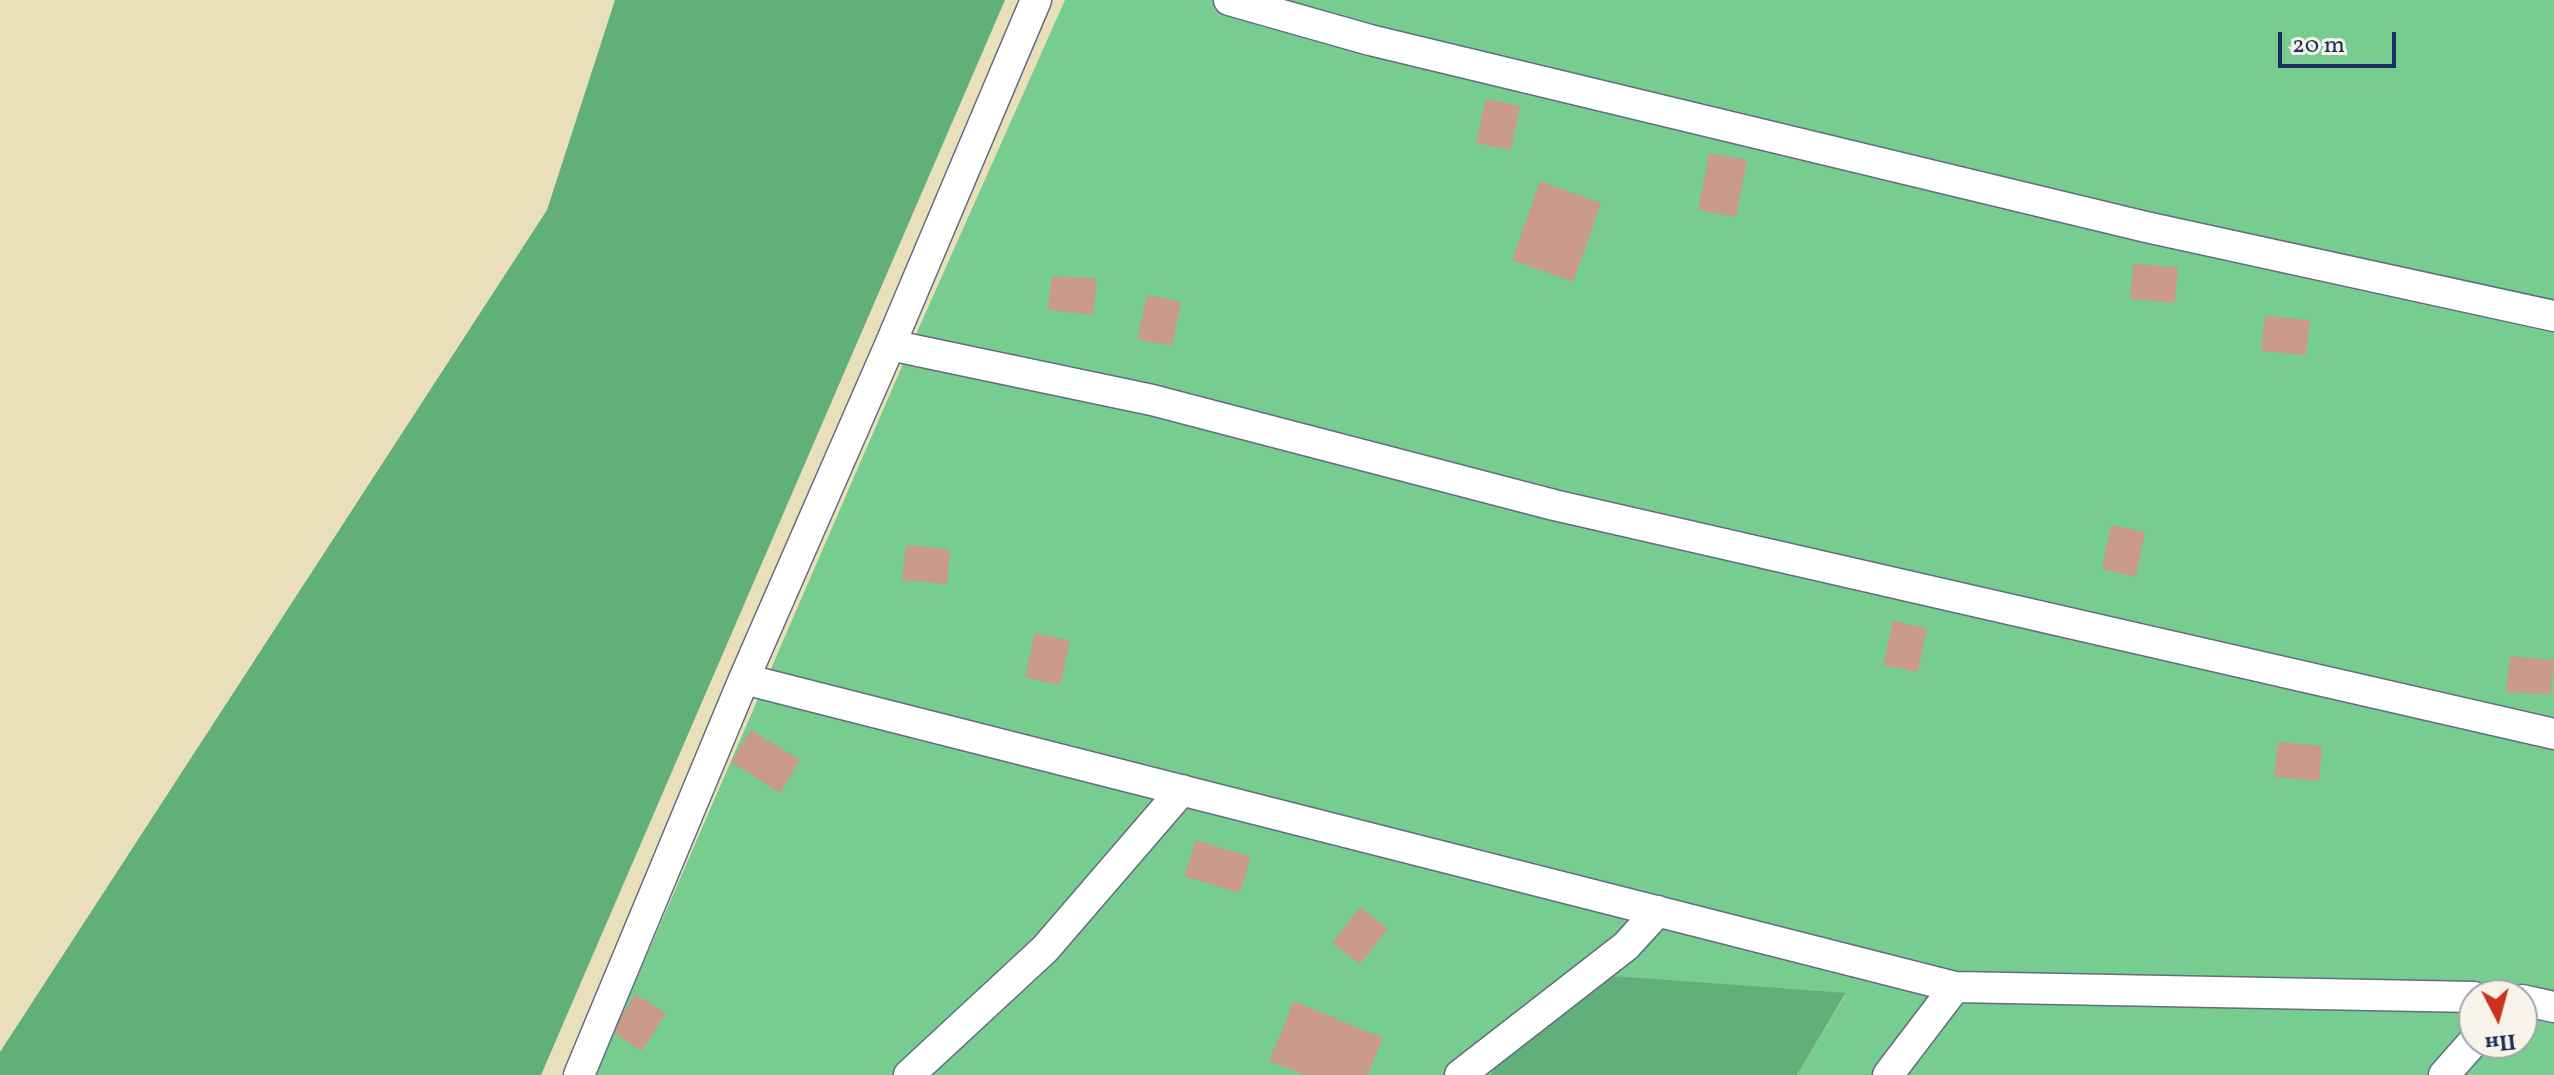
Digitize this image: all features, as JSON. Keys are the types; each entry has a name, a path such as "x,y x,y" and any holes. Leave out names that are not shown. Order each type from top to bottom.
{"street":[{"path":"579,1075 744,679 1036,0"},
{"path":"1229,0 1370,40 2146,227 2554,316"},
{"path":"890,345 1152,400 1554,505 2554,734"},
{"path":"744,679 1955,987 2458,997"},
{"path":"909,1075 1045,949 1182,790"},
{"path":"1460,1075 1626,946 1658,911"},
{"path":"1888,1075 1955,987"},
{"path":"2444,1075 2458,1059"}],"green space":[{"path":"615,0 1005,0 541,1075 0,1075 0,1052 547,210"},
{"path":"1065,0 2554,0 2554,1075 1797,1075 1846,994 1533,1075 595,1075 909,350"},
{"path":"1576,974 1846,993 1797,1075 1490,1075"}],"building":[{"path":"1486,99 1520,106 1511,150 1476,143"},
{"path":"1709,153 1747,160 1736,217 1698,210"},
{"path":"1540,181 1601,203 1573,282 1512,260"},
{"path":"2133,264 2178,267 2175,303 2130,299"},
{"path":"1052,276 1097,279 1093,315 1048,310"},
{"path":"1147,295 1181,302 1172,346 1137,339"},
{"path":"2265,316 2310,320 2306,355 2261,351"},
{"path":"2111,525 2145,532 2136,577 2102,569"},
{"path":"906,545 950,549 947,584 902,580"},
{"path":"1893,621 1927,628 1918,672 1883,665"},
{"path":"1035,633 1070,641 1060,685 1025,677"},
{"path":"2510,656 2554,660 2551,695 2506,692"},
{"path":"751,730 800,760 780,793 731,762"},
{"path":"2278,742 2322,746 2319,781 2274,777"},
{"path":"1196,840 1251,857 1240,893 1184,876"},
{"path":"1360,907 1388,929 1360,964 1332,943"},
{"path":"635,994 666,1013 642,1051 612,1032"},
{"path":"1294,1001 1383,1038 1368,1075 1304,1075 1269,1061"}]}
